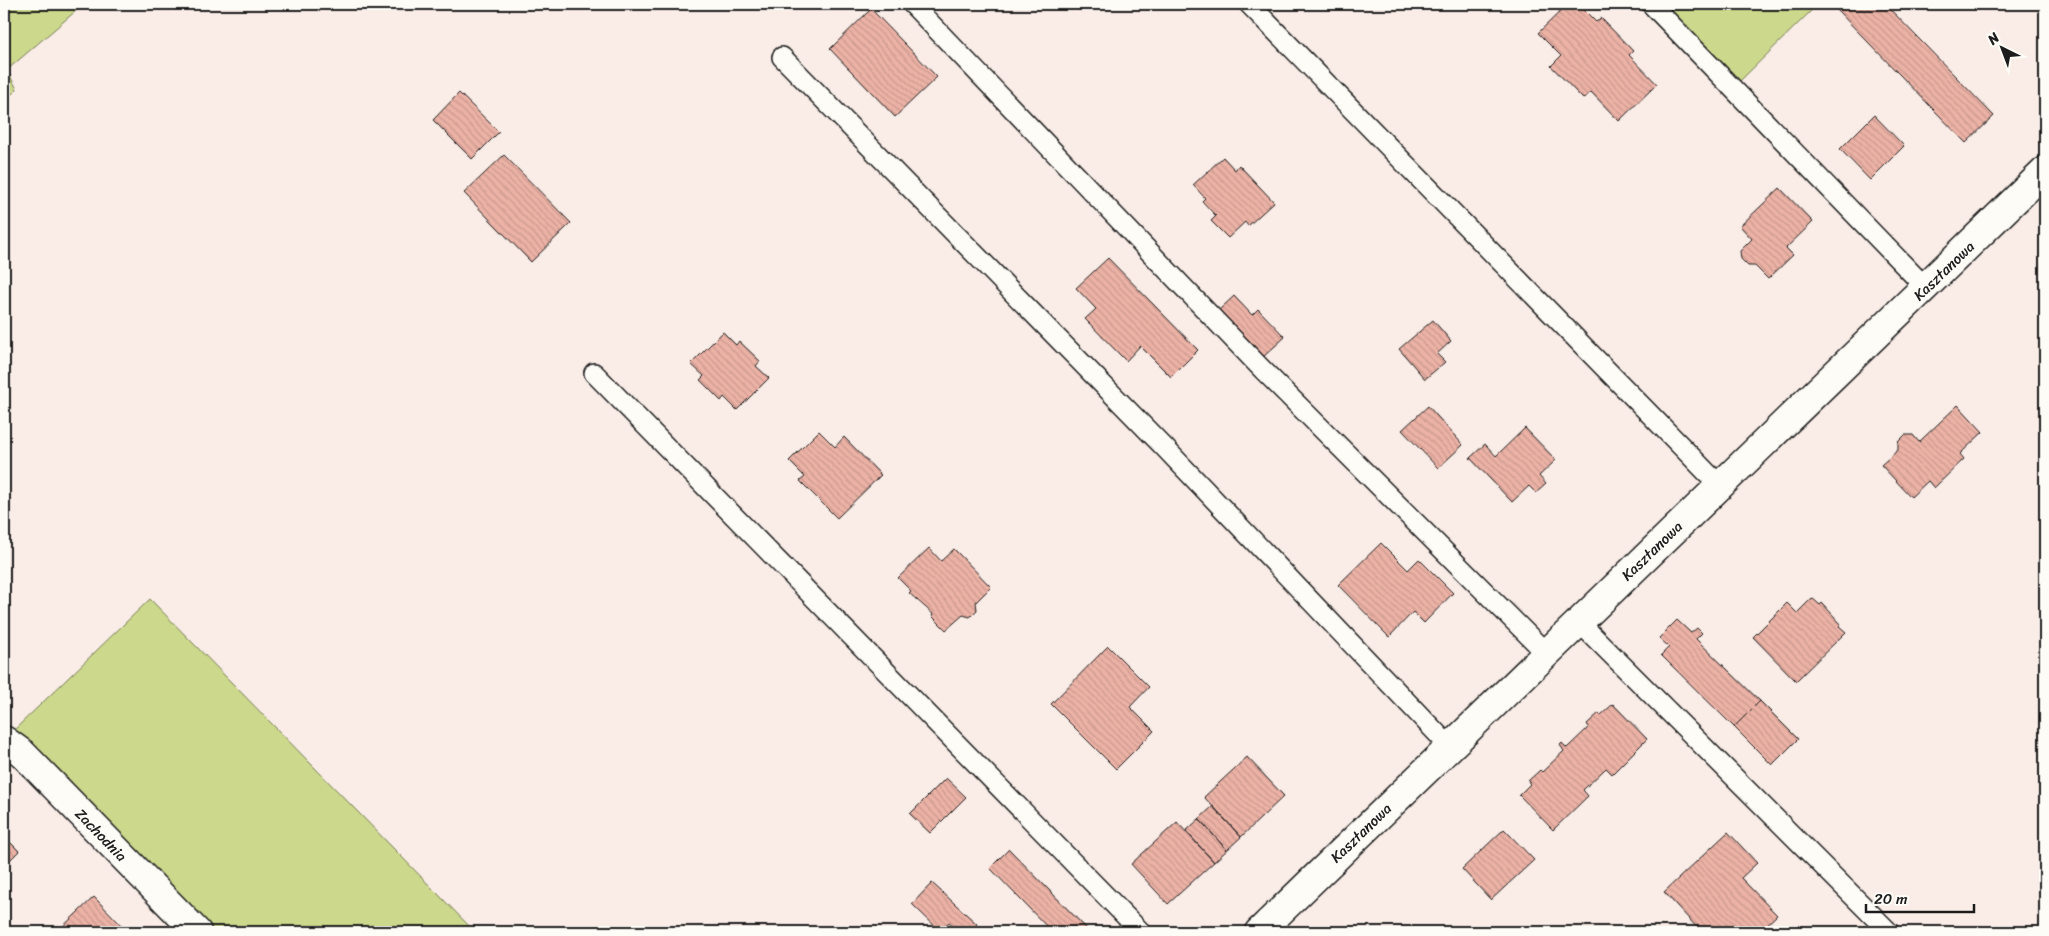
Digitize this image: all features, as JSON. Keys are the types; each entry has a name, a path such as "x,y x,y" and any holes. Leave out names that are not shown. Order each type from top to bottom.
{"street":[{"name":"Kasztanowa","path":"1259,932 2045,171"},
{"name":"Zachodnia","path":"4,740 22,753 197,932"}],"lane":[{"path":"912,4 1260,367 1546,654"},
{"path":"1250,4 1721,486"},
{"path":"1651,4 1926,288"},
{"path":"782,57 1157,440 1450,747"},
{"path":"594,373 1142,932"},
{"path":"1579,622 1889,932"}],"green space":[{"path":"4,4 84,4 7,70 17,89 4,102"},
{"path":"1664,4 1818,4 1740,81"},
{"path":"150,599 475,932 215,932 12,732"}],"building":[{"path":"1568,4 1578,4 1596,22 1601,18 1633,51 1629,55 1657,84 1619,121 1591,92 1583,99 1551,66 1561,56 1538,33"},
{"path":"1839,4 1885,4 1994,116 1966,143 1835,8"},
{"path":"871,9 937,77 895,117 830,49"},
{"path":"459,93 499,132 472,159 433,120"},
{"path":"1874,115 1904,146 1870,180 1840,149"},
{"path":"504,155 571,223 531,262 464,193"},
{"path":"1223,157 1235,170 1239,165 1274,202 1248,226 1245,222 1228,238 1211,221 1216,216 1202,201 1205,198 1193,185"},
{"path":"1780,188 1813,222 1786,248 1793,255 1768,279 1755,266 1748,266 1741,259 1740,251 1752,239 1740,226"},
{"path":"1108,258 1198,350 1171,377 1140,346 1126,361 1085,319 1096,309 1076,288"},
{"path":"1234,296 1252,315 1258,309 1285,337 1263,357 1219,310"},
{"path":"1433,320 1451,341 1437,354 1445,362 1425,379 1399,349"},
{"path":"723,332 736,345 739,341 760,361 756,366 769,378 737,410 724,397 721,401 700,380 704,376 691,364"},
{"path":"1958,405 1983,432 1960,454 1964,459 1934,488 1928,481 1911,497 1881,465 1898,450 1898,442 1905,435 1913,435 1919,442"},
{"path":"1428,406 1463,445 1438,468 1402,430"},
{"path":"1525,428 1556,460 1539,476 1546,484 1536,493 1529,486 1512,502 1470,458 1485,444 1496,456"},
{"path":"819,431 835,447 844,437 881,475 837,518 800,481 805,477 789,461"},
{"path":"1381,543 1408,570 1419,559 1453,593 1424,623 1413,612 1389,637 1338,585"},
{"path":"929,548 941,561 954,549 991,587 976,602 977,610 970,617 963,615 946,630 932,616 933,614 909,593 911,591 898,578"},
{"path":"1812,598 1820,605 1822,603 1841,624 1839,626 1846,632 1796,681 1753,637 1787,603 1797,613"},
{"path":"1677,620 1691,633 1697,628 1702,633 1696,639 1760,701 1734,727 1661,655 1669,647 1659,638"},
{"path":"1108,646 1149,687 1130,707 1154,731 1116,769 1051,704"},
{"path":"1760,701 1798,739 1772,765 1734,727"},
{"path":"1613,704 1647,739 1612,774 1606,768 1583,790 1588,796 1553,830 1519,795 1530,784 1528,781 1540,770 1542,772 1564,751 1560,745 1562,743 1567,748 1589,727 1587,724"},
{"path":"1247,757 1284,796 1241,837 1204,797"},
{"path":"946,778 966,797 930,833 910,814"},
{"path":"1213,806 1241,837 1227,850 1199,819"},
{"path":"1199,819 1227,850 1214,862 1186,831"},
{"path":"1177,822 1214,862 1168,904 1131,864"},
{"path":"1504,829 1534,860 1491,900 1462,869"},
{"path":"1728,832 1757,863 1741,878 1777,915 1759,932 1701,932 1664,892"},
{"path":"4,836 19,851 4,866"},
{"path":"1009,849 1089,931 1052,932 990,868"},
{"path":"932,883 977,924 970,932 961,932 949,922 940,931 912,904"},
{"path":"94,897 128,932 57,932"}]}
